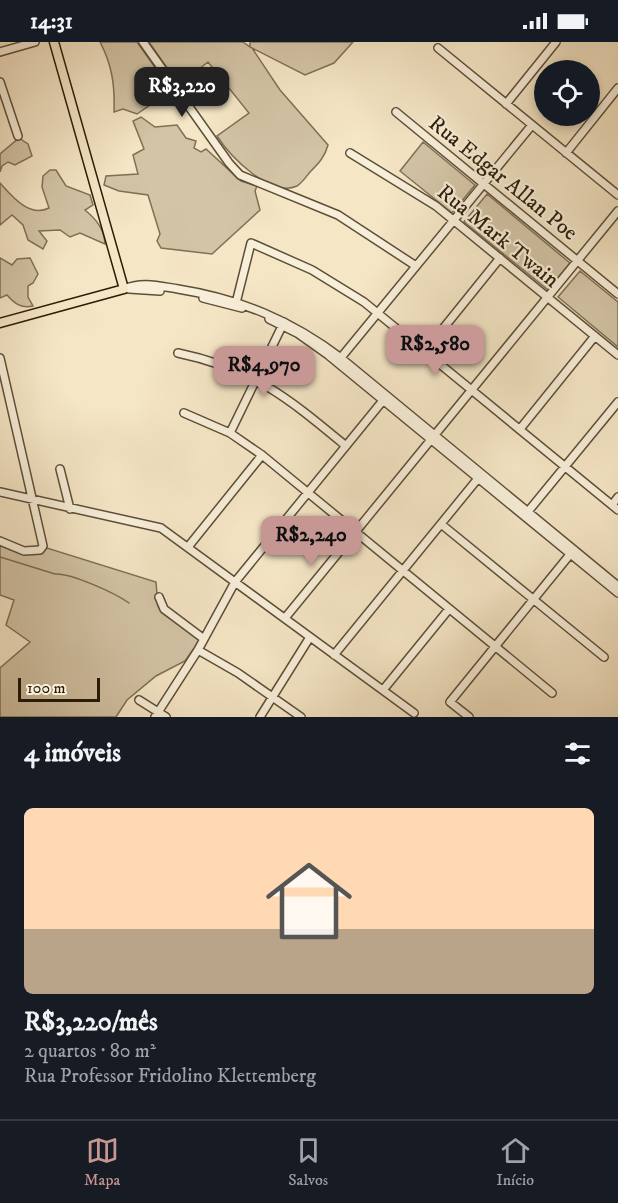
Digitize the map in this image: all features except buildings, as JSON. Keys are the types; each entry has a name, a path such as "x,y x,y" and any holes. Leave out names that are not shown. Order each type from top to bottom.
{"main road":[{"path":"0,321 124,289 54,42"}],"street":[{"path":"0,52 35,42"},
{"path":"143,42 229,164 240,175 338,215 416,266"},
{"path":"506,104 554,43"},
{"path":"438,48 618,195"},
{"path":"0,82 18,136"},
{"path":"566,153 618,88"},
{"name":"Rua Edgar Allan Poe","path":"396,111 618,294"},
{"path":"339,360 532,125"},
{"name":"Rua Mark Twain","path":"350,153 406,186 454,220 618,355"},
{"path":"285,618 618,212"},
{"path":"236,304 251,243 312,270 378,313 615,507 618,497"},
{"path":"425,351 501,258"},
{"path":"124,289 154,290 236,304 284,323 339,360 618,592"},
{"path":"230,433 284,323"},
{"path":"520,429 595,336"},
{"path":"178,353 223,364 257,379 286,397 346,446"},
{"path":"0,358 43,546 40,550 32,552 0,541"},
{"path":"156,715 198,650 236,582 385,398"},
{"path":"526,514 618,402"},
{"path":"184,413 230,433 262,455 552,693"},
{"path":"188,547 262,455"},
{"path":"60,469 70,509"},
{"path":"334,655 480,476"},
{"path":"0,492 164,529 414,713"},
{"path":"441,524 604,657"},
{"path":"572,552 618,586"},
{"path":"469,717 450,702 572,552"},
{"path":"159,597 164,609 204,639"},
{"path":"382,690 449,609"},
{"path":"260,717 310,637"},
{"path":"198,650 230,667 301,717"},
{"path":"139,700 156,715 166,717"}],"shaded area":[{"path":"100,42 137,42 169,87 166,94 137,114 123,109 114,112 112,76"},
{"path":"149,42 243,42 250,47 250,42 353,42 334,63 305,75 252,48 280,90 328,145 323,157 297,186 286,188 263,181 241,164 217,136 249,113 208,62 179,85"},
{"path":"141,117 155,127 177,125 186,138 196,141 194,148 201,152 206,149 241,181 257,186 255,191 260,210 212,254 161,248 157,241 160,234 148,195 119,191 104,185 106,176 138,174 133,155 144,149 133,121"},
{"path":"19,138 28,144 32,156 15,165 8,162 2,166 0,172 0,154"},
{"path":"423,142 475,185 452,213 400,171"},
{"path":"50,170 56,170 66,186 90,195 93,205 85,210 99,225 105,244 80,233 70,237 60,230 39,231 47,241 43,249 28,240 23,225 12,215 0,225 0,183 28,208 42,210 49,208 42,187 43,176"},
{"path":"487,194 570,263 548,290 464,222"},
{"path":"0,258 12,265 17,259 30,258 38,274 33,283 28,286 28,297 33,306 18,305 7,295 0,298"},
{"path":"580,271 618,302 618,347 558,297"},
{"path":"0,545 29,555 47,548 156,582 158,606 162,613 200,640 185,661 156,676 127,700 116,717 0,717 0,668 30,642 6,625 14,600 0,595"}],"waterway":[{"path":"0,557 82,580 129,603"}]}
